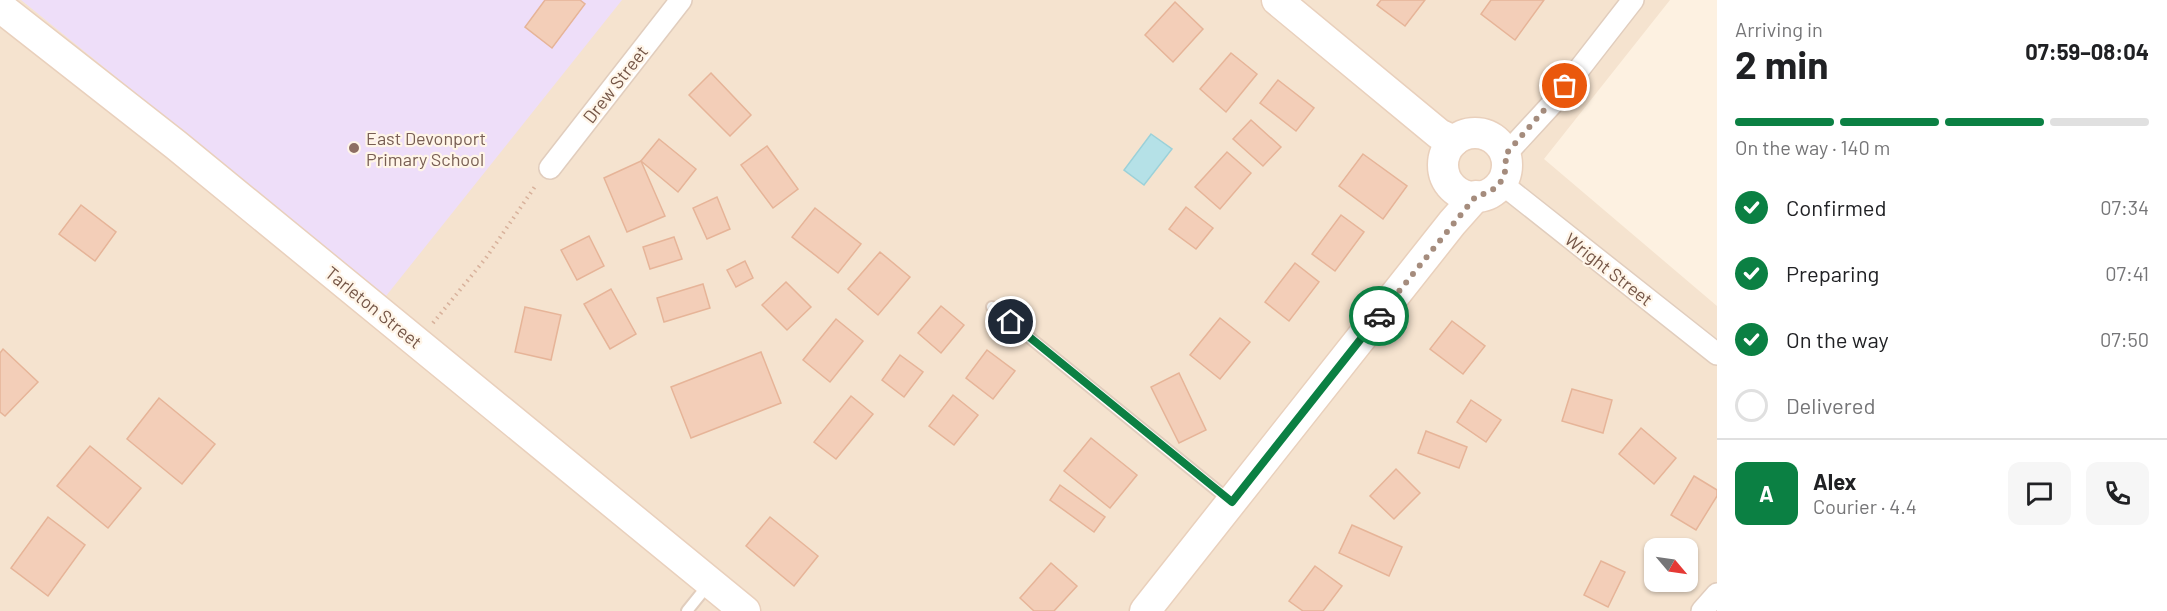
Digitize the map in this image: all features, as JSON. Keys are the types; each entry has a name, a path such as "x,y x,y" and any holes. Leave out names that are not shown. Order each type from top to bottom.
{"main road":[{"path":"1277,0 1439,134 1454,141"},
{"name":"Tarleton Street","path":"0,7 176,145 745,611"},
{"path":"1145,611 1452,223 1494,178 1493,139 1484,134 1473,133 1454,141 1444,157 1446,177 1458,191 1494,178"}],"street":[{"name":"Drew Street","path":"550,168 681,0"},
{"path":"1494,178 1633,0"},
{"name":"Wright Street","path":"1494,178 1717,354"},
{"path":"1702,611 1717,594"}],"lane":[{"path":"992,307 1232,502"},
{"path":"687,611 710,583"}],"path":[{"path":"418,343 486,258 550,168"}],"shaded area":[{"path":"0,0 1670,0 1544,159 1717,306 1717,611 0,611"},
{"name":"East Devonport Primary School","path":"21,0 622,0 386,296"}],"water":[{"path":"1151,134 1172,149 1144,185 1124,170"}],"building":[{"path":"545,0 580,0 585,4 552,48 525,27"},
{"path":"1381,0 1425,0 1405,26 1377,5"},
{"path":"1491,0 1544,0 1515,40 1481,14"},
{"path":"1175,2 1203,29 1173,62 1145,35"},
{"path":"1231,53 1257,74 1226,112 1200,89"},
{"path":"711,73 751,115 730,136 689,95"},
{"path":"1278,80 1314,108 1296,131 1260,103"},
{"path":"1251,120 1281,147 1263,166 1233,139"},
{"path":"659,139 696,169 678,192 641,161"},
{"path":"767,146 798,189 773,208 741,165"},
{"path":"1227,152 1251,173 1220,209 1195,187"},
{"path":"1363,154 1407,186 1383,219 1339,186"},
{"path":"641,161 665,216 627,232 604,178"},
{"path":"717,197 730,229 707,239 693,208"},
{"path":"81,205 116,232 95,261 59,234"},
{"path":"1186,207 1213,228 1196,249 1169,229"},
{"path":"815,208 861,244 838,273 792,237"},
{"path":"1341,215 1364,232 1335,271 1312,254"},
{"path":"589,236 604,266 577,280 561,250"},
{"path":"674,237 682,259 650,269 643,247"},
{"path":"880,252 910,277 878,315 848,289"},
{"path":"745,261 753,278 736,287 727,270"},
{"path":"1295,263 1319,282 1289,321 1265,302"},
{"path":"786,282 811,307 787,330 762,305"},
{"path":"703,284 710,308 664,322 657,298"},
{"path":"611,289 636,334 610,349 584,304"},
{"path":"941,306 964,325 941,353 918,333"},
{"path":"525,307 561,315 551,360 515,352"},
{"path":"1220,318 1250,342 1220,379 1190,355"},
{"path":"836,319 863,341 830,382 803,360"},
{"path":"1452,321 1485,346 1463,374 1430,349"},
{"path":"3,349 38,382 5,416 0,412 0,353"},
{"path":"987,350 1015,371 993,399 966,378"},
{"path":"761,352 781,403 691,438 671,387"},
{"path":"900,355 923,372 904,397 882,380"},
{"path":"1179,373 1206,430 1179,443 1151,387"},
{"path":"1572,389 1612,400 1603,433 1562,421"},
{"path":"953,395 978,415 954,445 929,426"},
{"path":"851,396 873,414 836,459 814,442"},
{"path":"159,398 215,444 182,484 127,439"},
{"path":"1471,400 1501,420 1486,442 1457,422"},
{"path":"1641,428 1676,458 1654,484 1619,454"},
{"path":"1426,431 1467,447 1459,468 1418,453"},
{"path":"1091,438 1137,475 1110,508 1064,471"},
{"path":"90,446 141,488 108,528 57,486"},
{"path":"1396,469 1420,493 1394,519 1370,496"},
{"path":"1694,476 1717,490 1717,496 1696,530 1671,515"},
{"path":"1060,485 1105,517 1094,532 1050,500"},
{"path":"48,517 85,545 48,596 11,568"},
{"path":"770,517 818,556 794,586 746,546"},
{"path":"1352,525 1402,547 1389,576 1339,553"},
{"path":"1601,561 1625,572 1608,607 1584,595"},
{"path":"1051,563 1077,586 1054,611 1034,611 1020,598"},
{"path":"1315,566 1342,586 1323,611 1303,611 1289,601"}],"way so far":[{"path":"1379,316 1476,196 1486,195 1501,183 1507,165 1505,155 1552,104 1565,86"}],"place":[{"name":"East Devonport Primary School","path":"354,148"}],"route":[{"path":"1011,322 1232,502 1379,316"}]}
